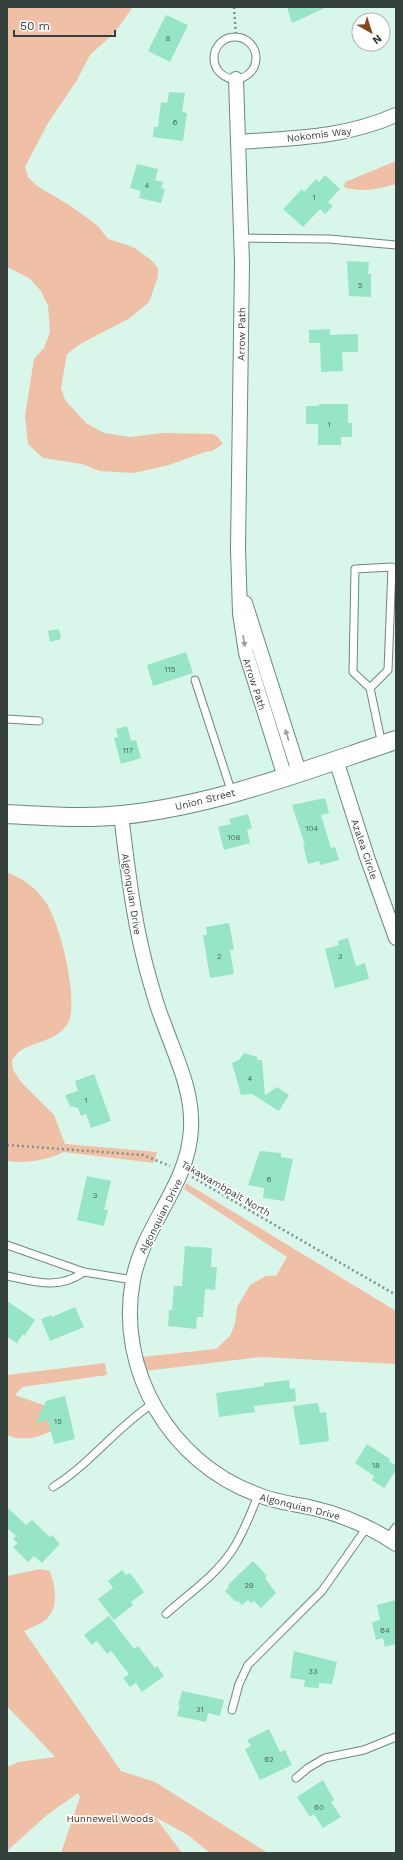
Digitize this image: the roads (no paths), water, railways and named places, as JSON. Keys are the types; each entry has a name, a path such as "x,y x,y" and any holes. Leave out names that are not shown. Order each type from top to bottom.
{"street":[{"name":"Arrow Path","path":"236,79 241,238 238,550 241,589 240,613 246,653 292,774"},
{"name":"Nokomis Way","path":"239,142 337,134 368,126 396,115"},
{"name":"Union Street","path":"7,814 74,817 121,815 186,805 232,793 389,742"},
{"name":"Azalea Circle","path":"336,760 367,857 396,938"},
{"name":"Algonquian Drive","path":"121,815 134,913 143,956 162,1020 186,1084 189,1098 191,1135 182,1171 176,1186 143,1247 133,1280 131,1316 134,1351 138,1369 152,1404 171,1432 197,1460 226,1480 258,1496 332,1513 393,1536"}],"lane":[{"path":"236,36 241,37 251,43 257,57 254,68 250,73 244,78 236,79 223,75 215,66 214,59 214,53 220,43 225,39 236,36"},
{"path":"241,238 322,239 396,245"},
{"path":"370,688 388,670 392,567 354,569 353,672 370,688 389,742"},
{"path":"195,680 232,793"},
{"path":"7,719 39,721"},
{"path":"7,1245 84,1272 133,1280"},
{"path":"7,1276 36,1282 62,1283 76,1278 84,1272"},
{"path":"53,1487 70,1476 124,1425 152,1404"},
{"path":"166,1614 221,1564 231,1552 258,1496"},
{"path":"232,1710 239,1684 248,1666 322,1591 367,1527"},
{"path":"296,1778 317,1762 325,1758 364,1750 396,1737"}],"park label":[{"name":"Hunnewell Woods","path":"110,1818"}]}
